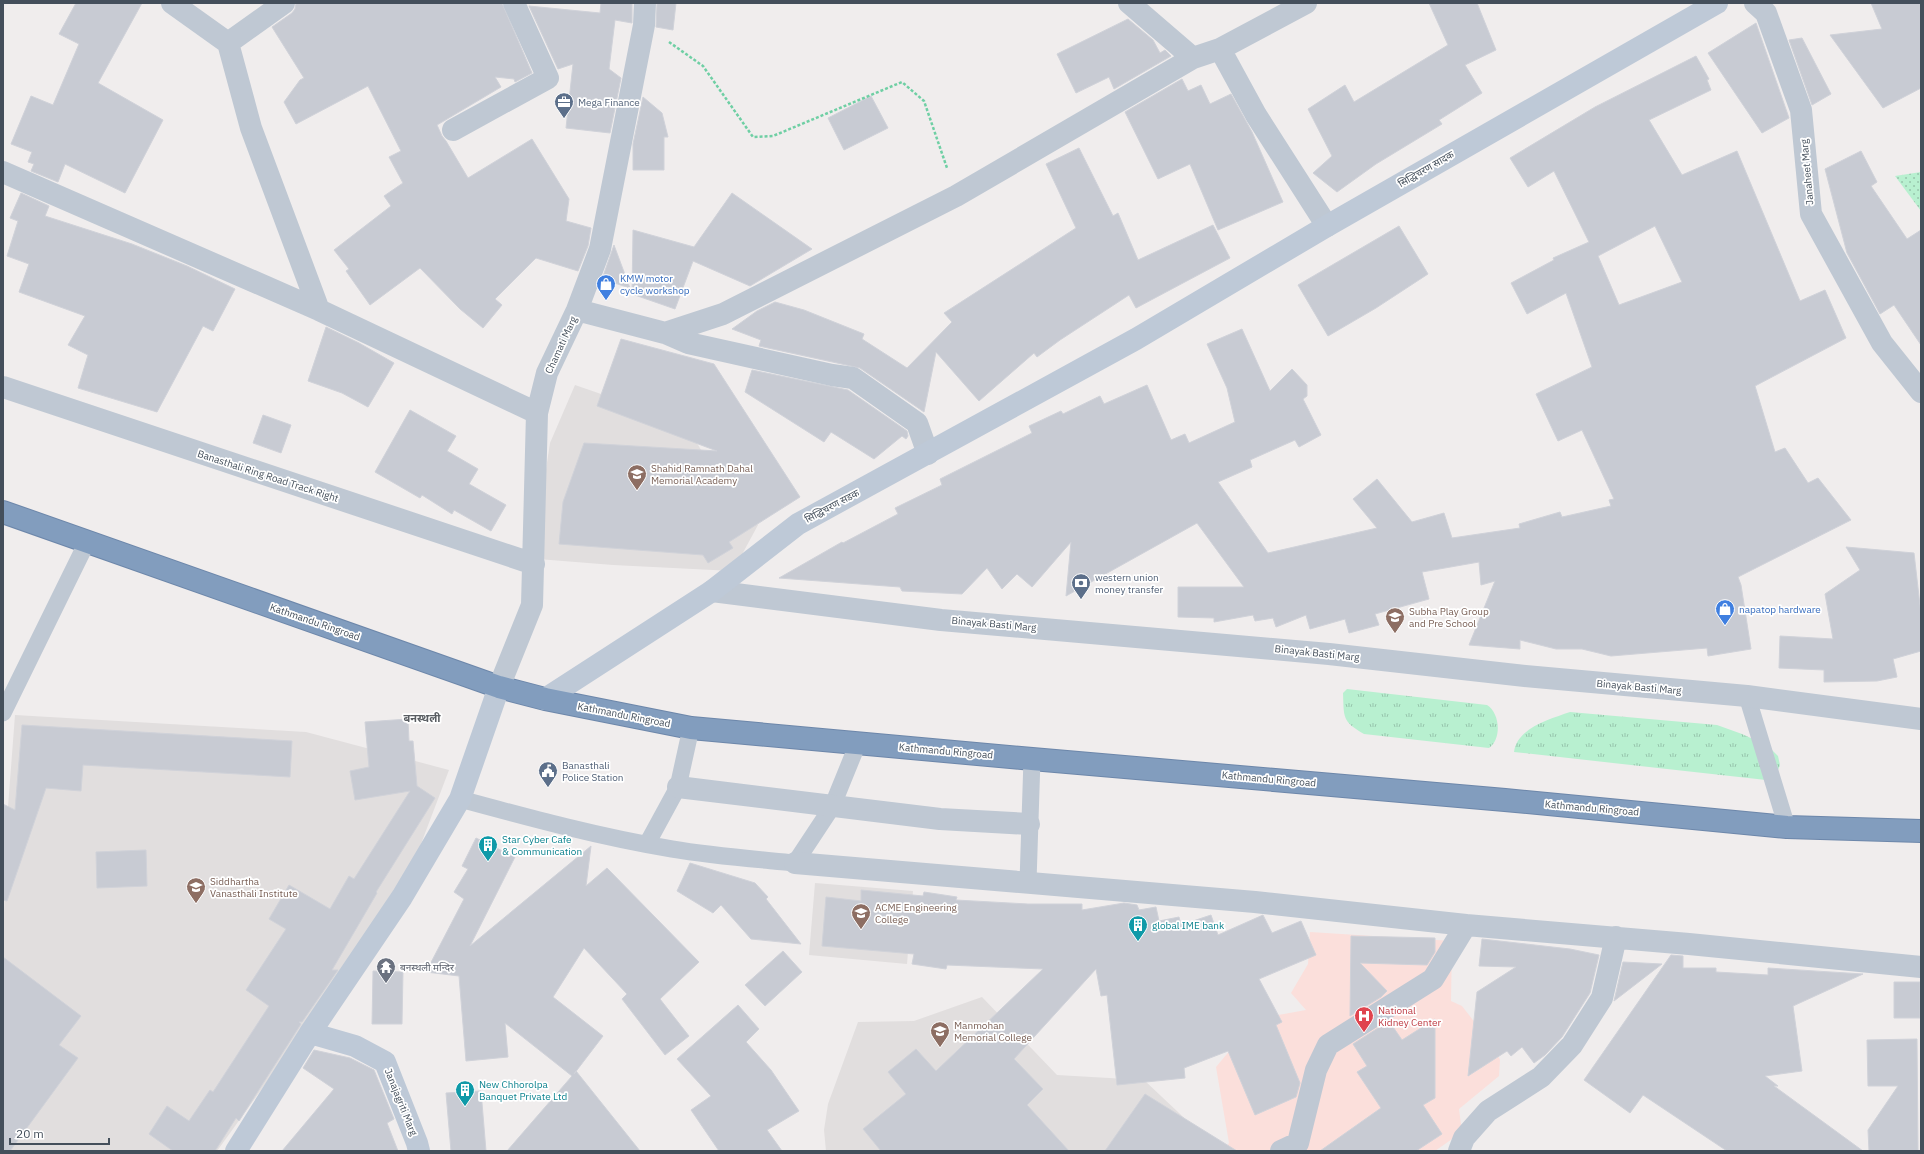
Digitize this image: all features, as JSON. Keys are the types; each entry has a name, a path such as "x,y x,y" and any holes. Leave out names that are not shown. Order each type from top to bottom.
{"highway":[{"name":"Kathmandu Ringroad","path":"3,512 499,687 545,699 691,728 1032,760 1505,800 1787,827 1921,831"}],"main road":[{"name":"सिद्धिचरण सादक","path":"1136,339 1327,226 1717,3"},
{"name":"सिद्धिचरण सडक","path":"545,699 712,591 798,524 1136,339"},
{"path":"236,1151 310,1033 402,897 460,799 499,687"},
{"name":"Janajagriti Marg","path":"310,1033 355,1046 385,1062 419,1151"}],"street":[{"path":"172,3 228,43 251,128 319,310"},
{"path":"228,43 284,3"},
{"path":"453,130 548,78 514,3"},
{"name":"Chamati Marg","path":"499,687 532,605 537,413 547,372 578,310 600,249 644,25 645,3"},
{"path":"1129,3 1193,58"},
{"path":"665,333 723,314 956,196 1193,58 1220,49 1306,3"},
{"name":"Janaheet Marg","path":"1755,3 1766,12 1801,110 1811,214 1882,342 1921,392"},
{"path":"1220,49 1256,115 1327,226"},
{"path":"3,172 319,310 537,413"},
{"path":"578,310 665,333 688,343 832,376 853,378 917,423 928,454"},
{"name":"Banasthali Ring Road Track Right","path":"3,387 534,564"},
{"name":"Binayak Basti Marg","path":"712,591 941,620 1329,654 1525,676 1747,696 1921,719"},
{"path":"678,787 940,819 1029,824"},
{"path":"795,863 1255,902 1466,925 1616,937 1921,967"},
{"path":"1281,1151 1298,1143 1316,1070 1328,1045 1433,979 1466,925"},
{"path":"1459,1151 1464,1138 1488,1111 1541,1077 1572,1045 1602,998 1616,937"}],"lane":[{"path":"3,713 87,542"},
{"path":"1747,696 1787,827"},
{"path":"647,844 678,787 691,728"},
{"path":"460,799 555,825 647,844 674,849 795,863 832,807 858,743"},
{"path":"1028,882 1032,760"}],"path":[{"path":"644,25 704,66 753,137 773,136 902,82 924,101 956,196"}],"shaded area":[{"name":"Shahid Ramnath Dahal Memorial Academy","path":"575,385 685,423 710,465 758,525 733,571 613,565 538,559 539,516 550,443"},
{"name":"Siddhartha Vanasthali Institute","path":"15,715 306,732 449,770 413,865 337,985 217,1151 3,1151 3,944 7,820"},
{"name":"ACME Engineering College","path":"815,883 913,891 907,964 809,955"},
{"name":"National Kidney Center","path":"1310,932 1452,941 1451,1001 1462,1006 1494,1047 1500,1060 1499,1076 1459,1109 1462,1132 1435,1151 1224,1151 1229,1143 1216,1067 1256,1019 1306,1010 1291,993 1308,964"},
{"name":"Manmohan Memorial College","path":"982,997 1057,1075 1144,1080 1214,1146 1210,1151 826,1151 824,1130 828,1104 858,1022 914,1021"}],"green space":[{"path":"1921,172 1921,211 1895,176"},
{"path":"1347,689 1487,705 1495,714 1498,733 1493,744 1489,748 1364,734 1348,722 1344,714 1343,693"},
{"path":"1570,712 1717,725 1768,746 1778,756 1780,765 1776,775 1766,780 1514,752 1516,744 1528,731 1544,721"}],"building":[{"path":"76,3 142,3 98,83 163,120 125,193 65,164 58,182 31,171 34,164 28,162 32,152 11,144 31,96 53,105 79,44 59,34"},
{"path":"296,3 502,3 532,73 515,82 514,79 495,77 501,87 437,125 442,136 468,178 532,139 569,199 566,221 591,228 588,246 578,271 536,258 495,299 502,305 483,328 460,309 420,268 370,305 346,271 349,269 334,250 391,206 384,196 403,183 389,157 401,151 368,86 296,124 284,102 300,80 304,78 272,27 292,13 295,9"},
{"path":"601,3 632,3 632,23 615,20 609,69 621,78 610,133 566,128 573,64 558,69 529,6 600,13"},
{"path":"657,3 676,3 673,30 656,27"},
{"path":"1429,3 1477,3 1496,50 1465,65 1482,93 1439,120 1442,124 1376,164 1337,192 1313,173 1332,156 1308,109 1345,85 1354,102 1448,45"},
{"path":"1871,3 1921,3 1921,88 1883,108 1830,35 1882,29"},
{"path":"1128,19 1153,40 1160,53 1165,50 1171,56 1114,89 1109,77 1076,93 1057,54"},
{"path":"1756,23 1789,118 1762,133 1708,53"},
{"path":"1802,38 1831,94 1812,105 1789,40"},
{"path":"1696,56 1709,79 1707,80 1711,90 1649,120 1682,175 1737,151 1800,301 1825,290 1846,338 1755,386 1775,452 1785,448 1808,483 1818,478 1851,520 1738,577 1741,585 1751,649 1708,656 1707,648 1611,656 1582,649 1556,649 1520,640 1520,649 1469,645 1495,581 1481,585 1479,562 1422,572 1429,599 1375,614 1379,625 1349,633 1345,619 1310,629 1306,615 1276,627 1273,618 1255,621 1253,615 1214,622 1214,618 1178,617 1178,587 1244,587 1197,523 1066,596 1071,542 1032,587 1017,574 1002,589 987,568 962,594 902,591 900,587 779,578 842,542 843,543 898,514 895,508 942,485 940,479 1032,433 1029,426 1061,411 1063,414 1100,396 1104,404 1147,385 1171,440 1185,434 1189,443 1235,422 1227,388 1207,344 1242,329 1270,391 1292,369 1307,385 1307,396 1303,399 1321,435 1299,447 1295,440 1250,460 1252,467 1218,482 1268,553 1377,528 1353,499 1377,479 1412,522 1444,513 1452,538 1520,528 1519,524 1560,512 1562,517 1611,506 1609,500 1614,499 1582,430 1558,441 1536,394 1592,367 1566,293 1527,314 1511,283 1554,260 1553,258 1589,242 1554,171 1528,187 1510,158 1595,107","holes":["1655,226 1682,282 1619,305 1598,256"]},
{"path":"1182,79 1188,91 1201,85 1210,104 1231,94 1252,132 1283,202 1218,230 1190,164 1158,179 1125,112"},
{"path":"871,96 888,128 844,150 828,118"},
{"path":"643,97 662,113 668,137 664,137 664,170 633,170 633,144"},
{"path":"1079,148 1113,216 1118,213 1138,260 1213,225 1230,258 1136,308 1129,295 1060,340 1037,357 1034,353 979,401 936,352 924,412 860,368 759,346 761,340 732,329 757,311 775,302 804,310 864,334 862,339 907,368 952,322 944,313 1076,228 1046,164"},
{"path":"1861,151 1877,182 1871,186 1907,239 1921,230 1921,345 1894,305 1880,314 1847,253 1825,169"},
{"path":"21,193 49,206 45,216 132,244 187,266 235,289 213,331 203,326 157,412 78,388 88,355 68,345 85,316 19,292 29,264 7,256 18,221 10,218"},
{"path":"732,193 812,249 750,286 693,261 675,309 632,294 633,230 694,247"},
{"path":"1399,226 1428,274 1376,308 1328,336 1298,285"},
{"path":"614,245 630,288 602,279"},
{"path":"326,327 359,343 394,363 368,407 342,393 308,381"},
{"path":"621,339 714,364 800,497 729,542 733,548 708,563 703,555 559,544 563,502 584,443 717,451 597,406"},
{"path":"752,370 848,390 907,431 908,436 906,439 902,436 874,459 831,432 824,442 745,392"},
{"path":"410,410 456,436 447,451 478,469 469,484 506,505 491,531 454,510 452,514 422,495 420,498 375,472"},
{"path":"263,415 291,425 281,453 253,443"},
{"path":"1846,547 1914,553 1921,614 1921,651 1893,659 1897,677 1877,681 1824,682 1824,670 1779,668 1780,636 1833,639 1825,594 1860,570"},
{"path":"408,719 409,741 413,741 417,786 435,798 376,892 377,893 332,970 338,970 302,1022 299,1022 301,1024 239,1121 236,1118 215,1151 173,1151 149,1134 167,1106 189,1121 210,1090 213,1092 269,1006 246,990 286,929 269,919 289,885 330,909 349,876 354,879 410,791 355,800 350,771 369,767 365,722"},
{"path":"22,725 292,741 290,777 83,765 81,791 46,788 7,901 3,900 3,804 15,810"},
{"path":"476,838 515,857 470,946 591,846 586,886 607,868 699,962 660,999 689,1036 665,1055 622,999 627,994 584,948 553,997 603,1036 576,1071 640,1151 507,1151 572,1076 505,1023 508,1057 466,1061 459,976 426,972 464,899 454,892 468,869 462,866"},
{"path":"146,850 147,886 97,888 96,852"},
{"path":"690,863 755,883 768,897 766,899 801,944 751,939 721,905 713,913 677,891"},
{"path":"861,890 923,896 924,892 957,897 956,900 1028,904 1082,904 1082,910 1124,903 1137,905 1139,910 1156,907 1159,921 1179,917 1181,925 1211,915 1218,935 1263,915 1272,933 1301,921 1316,955 1259,979 1282,1022 1276,1025 1300,1083 1296,1097 1255,1115 1228,1051 1184,1068 1185,1078 1117,1085 1107,995 1101,996 1096,969 1014,1059 1043,1089 1027,1105 1069,1151 881,1151 863,1129 906,1094 888,1072 916,1049 936,1071 1043,969 947,965 946,969 912,964 914,954 822,946 826,897 861,901"},
{"path":"1351,936 1435,938 1435,952 1427,965 1360,963 1387,991 1381,997 1350,1016"},
{"path":"1482,939 1570,949 1599,955 1590,993 1562,1037 1545,1055 1534,1063 1522,1047 1511,1056 1507,1051 1468,1076 1477,992 1516,967 1479,966"},
{"path":"783,951 802,972 765,1006 745,985"},
{"path":"1671,955 1683,956 1683,968 1716,968 1716,972 1768,975 1768,968 1863,974 1793,1006 1802,1071 1765,1076 1778,1086 1774,1086 1863,1151 1727,1151 1643,1095 1630,1113 1584,1080"},
{"path":"3,957 81,1016 59,1045 78,1058 10,1151 3,1151"},
{"path":"1623,962 1662,964 1614,1001"},
{"path":"373,971 403,972 402,1024 372,1024"},
{"path":"1894,982 1920,982 1920,1018 1894,1018"},
{"path":"738,1005 759,1029 746,1042 771,1070 799,1111 767,1130 782,1151 719,1151 691,1110 711,1096 677,1059"},
{"path":"1435,1019 1435,1098 1423,1105 1442,1134 1416,1151 1320,1151 1381,1108 1357,1072 1367,1066 1353,1044 1389,1021 1402,1040"},
{"path":"1917,1039 1918,1151 1869,1151 1868,1130 1898,1086 1868,1086 1867,1040"},
{"path":"314,1050 350,1058 374,1070 394,1119 387,1123 398,1151 282,1151 334,1089 303,1068"},
{"path":"481,1091 486,1151 451,1151 446,1093"},
{"path":"1145,1094 1237,1151 1105,1151"}],"place":[{"name":"Mega Finance","path":"564,119"},
{"name":"KMW motor cycle workshop","path":"606,301"},
{"name":"Shahid Ramnath Dahal Memorial Academy","path":"637,491"},
{"name":"western union money transfer","path":"1081,600"},
{"name":"napatop hardware","path":"1725,626"},
{"name":"Subha Play Group and Pre School","path":"1395,634"},
{"name":"Banasthali Police Station","path":"548,788"},
{"name":"Star Cyber Cafe & Communication","path":"488,862"},
{"name":"Siddhartha Vanasthali Institute","path":"196,904"},
{"name":"ACME Engineering College","path":"861,930"},
{"name":"global IME bank","path":"1138,942"},
{"name":"बनस्थली मन्दिर","path":"386,984"},
{"name":"National Kidney Center","path":"1364,1033"},
{"name":"Manmohan Memorial College","path":"940,1048"},
{"name":"New Chhorolpa Banquet Private Ltd","path":"465,1107"}],"district":[{"name":"बनस्थली","path":"422,718"}]}
